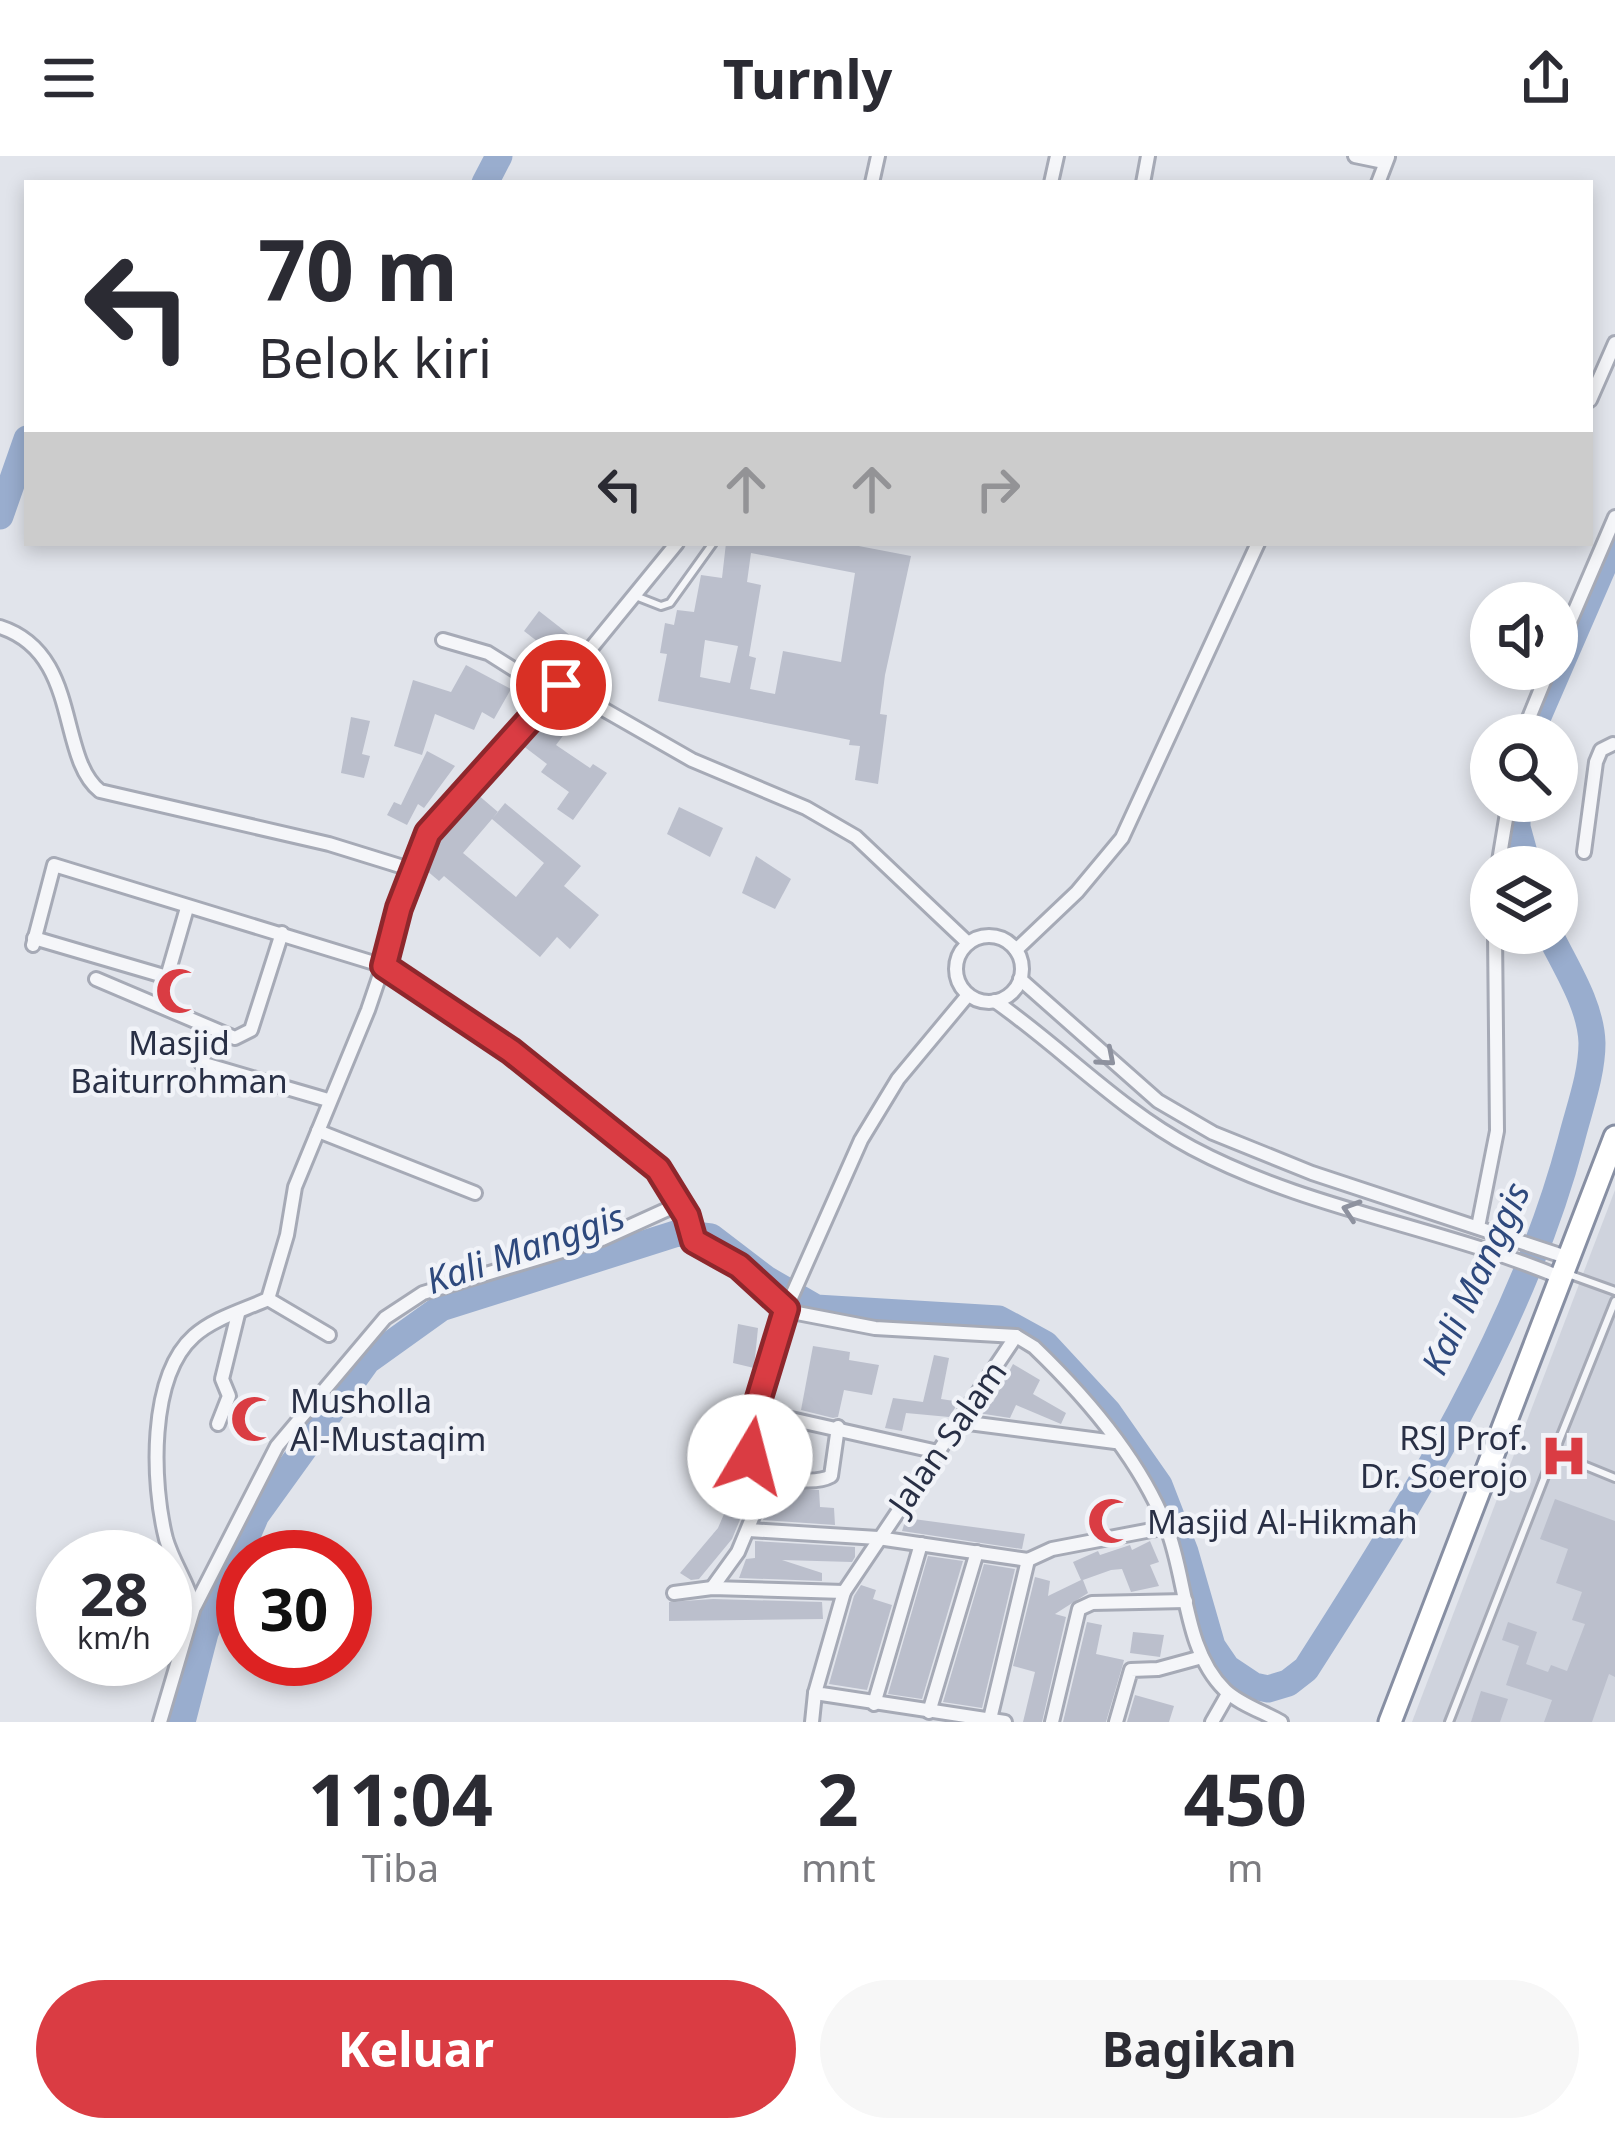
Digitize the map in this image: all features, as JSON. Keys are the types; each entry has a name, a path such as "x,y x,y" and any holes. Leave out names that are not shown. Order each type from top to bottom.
{"highway":[{"path":"1390,1722 1560,1265 1615,1137"}],"street":[{"path":"1355,156 1387,159"},
{"path":"1593,393 1615,343"},
{"path":"1578,603 1615,517"},
{"path":"194,1607 172,1557 158,1495 160,1412 181,1350 198,1332 268,1298 287,1235 295,1186 384,966 428,833 638,596 675,546"},
{"path":"1016,950 1077,892 1121,838 1257,546"},
{"path":"0,627 29,640 59,687 86,776 100,790 328,844 413,870"},
{"path":"443,640 488,653 692,760 806,808 856,837 968,943"},
{"path":"1584,852 1596,762 1601,750 1614,746 1615,728"},
{"path":"187,908 167,977 34,941 54,865 384,966 494,1039 593,1114 658,1169 683,1210 694,1241 739,1266 787,1306 875,1328 1016,1336 1060,1372 1133,1462 1166,1527 1202,1658 1228,1694 1281,1722"},
{"path":"96,980 235,1037 243,1036 251,1030 282,933"},
{"path":"968,995 955,969 968,943 988,936 1016,950"},
{"path":"995,1001 1011,994 1020,979 1016,950"},
{"path":"1478,1227 1497,1131 1495,954"},
{"path":"1020,979 1104,1056 1183,1118 1312,1173 1514,1240 1560,1265"},
{"path":"968,995 995,1001 1048,1038 1146,1122 1196,1151 1392,1223 1540,1269 1560,1265"},
{"path":"838,1427 831,1475 823,1481 759,1473 750,1457 755,1411 787,1306 880,1104 968,995"},
{"path":"201,1063 328,1100"},
{"path":"318,1131 475,1193"},
{"path":"1392,1223 1396,1201"},
{"path":"160,1722 194,1607 277,1446 385,1318 423,1293 683,1210"},
{"path":"268,1298 329,1335"},
{"path":"218,1424 229,1396 222,1378 238,1314"},
{"name":"Jalan Salam","path":"812,1722 815,1693 844,1592 1016,1336"},
{"path":"755,1411 938,1452"},
{"path":"961,1423 1116,1442"},
{"path":"712,1588 749,1530 770,1475"},
{"path":"749,1530 878,1538 1028,1560 1052,1549 1166,1527"},
{"path":"874,1704 921,1544"},
{"path":"929,1712 977,1552"},
{"path":"815,1693 999,1721 1028,1560"},
{"path":"674,1593 712,1588 844,1592"},
{"path":"1052,1722 1079,1610 1092,1603 1186,1600"},
{"path":"1116,1722 1131,1670 1202,1658"},
{"path":"1212,1722 1228,1694"}],"lane":[{"path":"638,596 662,606 670,603 711,546"},
{"path":"1560,1265 1615,1292"},
{"path":"1449,1722 1615,1301"},
{"path":"1554,1453 1615,1478"}],"shaded area":[{"name":"RSJ Prof. Dr. Soerojo","path":"1615,1190 1615,1722 1412,1722"}],"building":[{"path":"726,546 859,546 911,556 885,675 880,714 887,715 878,784 855,780 860,746 849,745 850,740 658,701 667,654 660,653 665,623 674,625 677,610 694,612 701,575 722,578","holes":["751,553 855,573 841,662 783,651 775,694 750,689 756,658 749,656 761,585 747,582","705,640 738,646 730,683 700,677"]},
{"path":"539,611 571,636 560,650 555,646 551,652 524,631"},
{"path":"466,665 511,689 494,719 482,712 474,730 435,714 422,755 394,746 413,680 451,692"},
{"path":"548,715 568,729 556,745 590,768 593,764 607,773 573,820 557,809 569,792 541,772 547,764 522,745"},
{"path":"351,717 370,721 362,754 370,756 364,778 341,773"},
{"path":"427,751 455,766 424,808 418,804 407,825 387,815 394,802 401,805"},
{"path":"477,794 498,812 505,803 581,866 564,886 599,915 570,949 557,937 540,957 444,876 439,881 426,870 436,843","holes":["492,819 544,863 516,897 463,853"]},
{"path":"679,807 723,828 710,857 667,834"},
{"path":"756,856 791,879 775,909 742,893"},
{"path":"738,1324 758,1328 754,1368 733,1363"},
{"path":"813,1346 850,1352 849,1360 879,1365 872,1395 844,1390 838,1417 801,1410"},
{"path":"934,1355 949,1358 941,1399 954,1401 949,1417 906,1413 902,1431 885,1428 893,1398 923,1402"},
{"path":"1013,1364 1040,1380 1033,1394 1066,1413 1061,1424 1016,1405 1010,1418 978,1413 987,1398 993,1402"},
{"path":"750,1478 755,1483 732,1539 699,1579 680,1573 718,1528 730,1500"},
{"path":"776,1487 819,1490 820,1507 834,1508 835,1525 763,1520"},
{"path":"1555,1499 1615,1521 1615,1677 1609,1674 1592,1722 1544,1722 1552,1700 1506,1685 1519,1646 1502,1640 1508,1622 1537,1632 1526,1664 1548,1672 1551,1665 1567,1671 1585,1624 1572,1620 1582,1592 1556,1583 1568,1549 1540,1539"},
{"path":"906,1518 1025,1534 1022,1549 902,1531"},
{"path":"755,1541 855,1547 855,1557 852,1562 782,1560 822,1573 822,1581 739,1578 746,1559 755,1558"},
{"path":"1150,1541 1159,1562 1150,1565 1159,1586 1131,1592 1122,1569 1111,1570 1083,1580 1088,1593 1055,1614 1066,1617 1042,1722 1023,1722 1035,1672 1013,1666 1035,1577 1050,1581 1048,1596 1081,1580 1073,1562 1098,1551 1100,1555 1130,1545 1132,1550"},
{"path":"928,1556 963,1561 922,1699 888,1694"},
{"path":"984,1564 1015,1569 982,1708 943,1702"},
{"path":"861,1585 876,1590 873,1599 892,1605 867,1690 829,1684"},
{"path":"669,1602 822,1602 823,1619 669,1621"},
{"path":"1087,1622 1102,1625 1096,1654 1124,1660 1106,1722 1063,1722"},
{"path":"1133,1632 1164,1635 1160,1657 1130,1653"},
{"path":"1481,1691 1508,1699 1500,1722 1471,1722"},
{"path":"1135,1695 1174,1706 1169,1722 1127,1722"}],"waterway":[{"path":"487,180 499,156"},
{"path":"0,516 24,448"},
{"name":"Kali Manggis","path":"1539,714 1615,539"},
{"name":"Kali Manggis","path":"1517,822 1522,846"},
{"name":"Kali Manggis","path":"182,1722 205,1633 256,1515 367,1361 441,1308 678,1233 711,1237 766,1279 816,1308 999,1319 1045,1344 1108,1412 1159,1485 1185,1552 1212,1646 1227,1668 1254,1686 1268,1689 1288,1683 1306,1669 1423,1480 1493,1347 1550,1210 1584,1092 1592,1043 1582,1000 1559,954"}],"place":[{"name":"Masjid Baiturrohman","path":"179,991"},
{"name":"Musholla Al-Mustaqim","path":"254,1419"},
{"name":"RSJ Prof. Dr. Soerojo","path":"1564,1456"},
{"name":"Masjid Al-Hikmah","path":"1111,1521"}],"route":[{"path":"561,685 428,833 399,908 384,966 511,1051 658,1169 687,1216 694,1241 739,1266 786,1309 755,1411 750,1457"}]}
